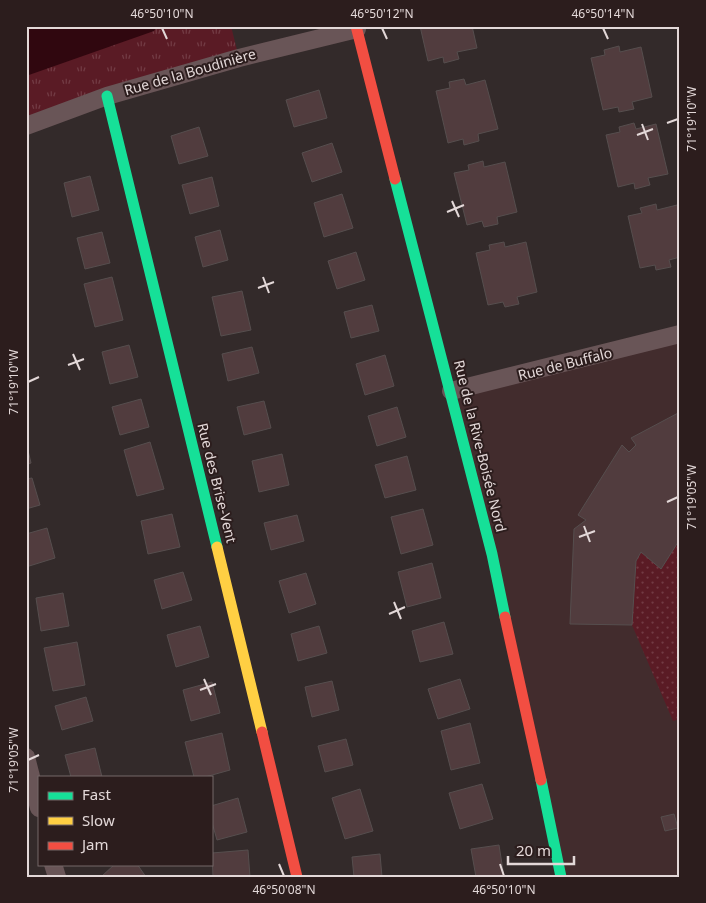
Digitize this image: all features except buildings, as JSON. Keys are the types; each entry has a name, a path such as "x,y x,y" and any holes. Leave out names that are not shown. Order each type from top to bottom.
{"street":[{"name":"Rue de la Boudinière","path":"26,126 107,96 239,58 356,28"},
{"name":"Rue de la Rive-Boisée Nord","path":"356,28 492,554 561,877"},
{"name":"Rue des Brise-Vent","path":"107,96 297,877"},
{"name":"Rue de Buffalo","path":"450,391 680,334"},
{"path":"26,757 38,804"}],"shaded area":[{"path":"26,26 157,26 154,31 26,76"},
{"path":"680,334 680,877 561,877 451,391"}],"green space":[{"path":"26,26 231,26 239,58 26,126"},
{"path":"680,539 680,719 673,721 632,625 636,561 641,552 661,569"}],"traffic: fast":[{"path":"107,96 217,547"},
{"path":"395,179 492,554 505,617"},
{"path":"541,780 561,877"}],"traffic: slow":[{"path":"217,547 262,732"}],"traffic: jam":[{"path":"356,26 395,179"},
{"path":"505,617 541,780"},
{"path":"262,732 297,877"}]}
